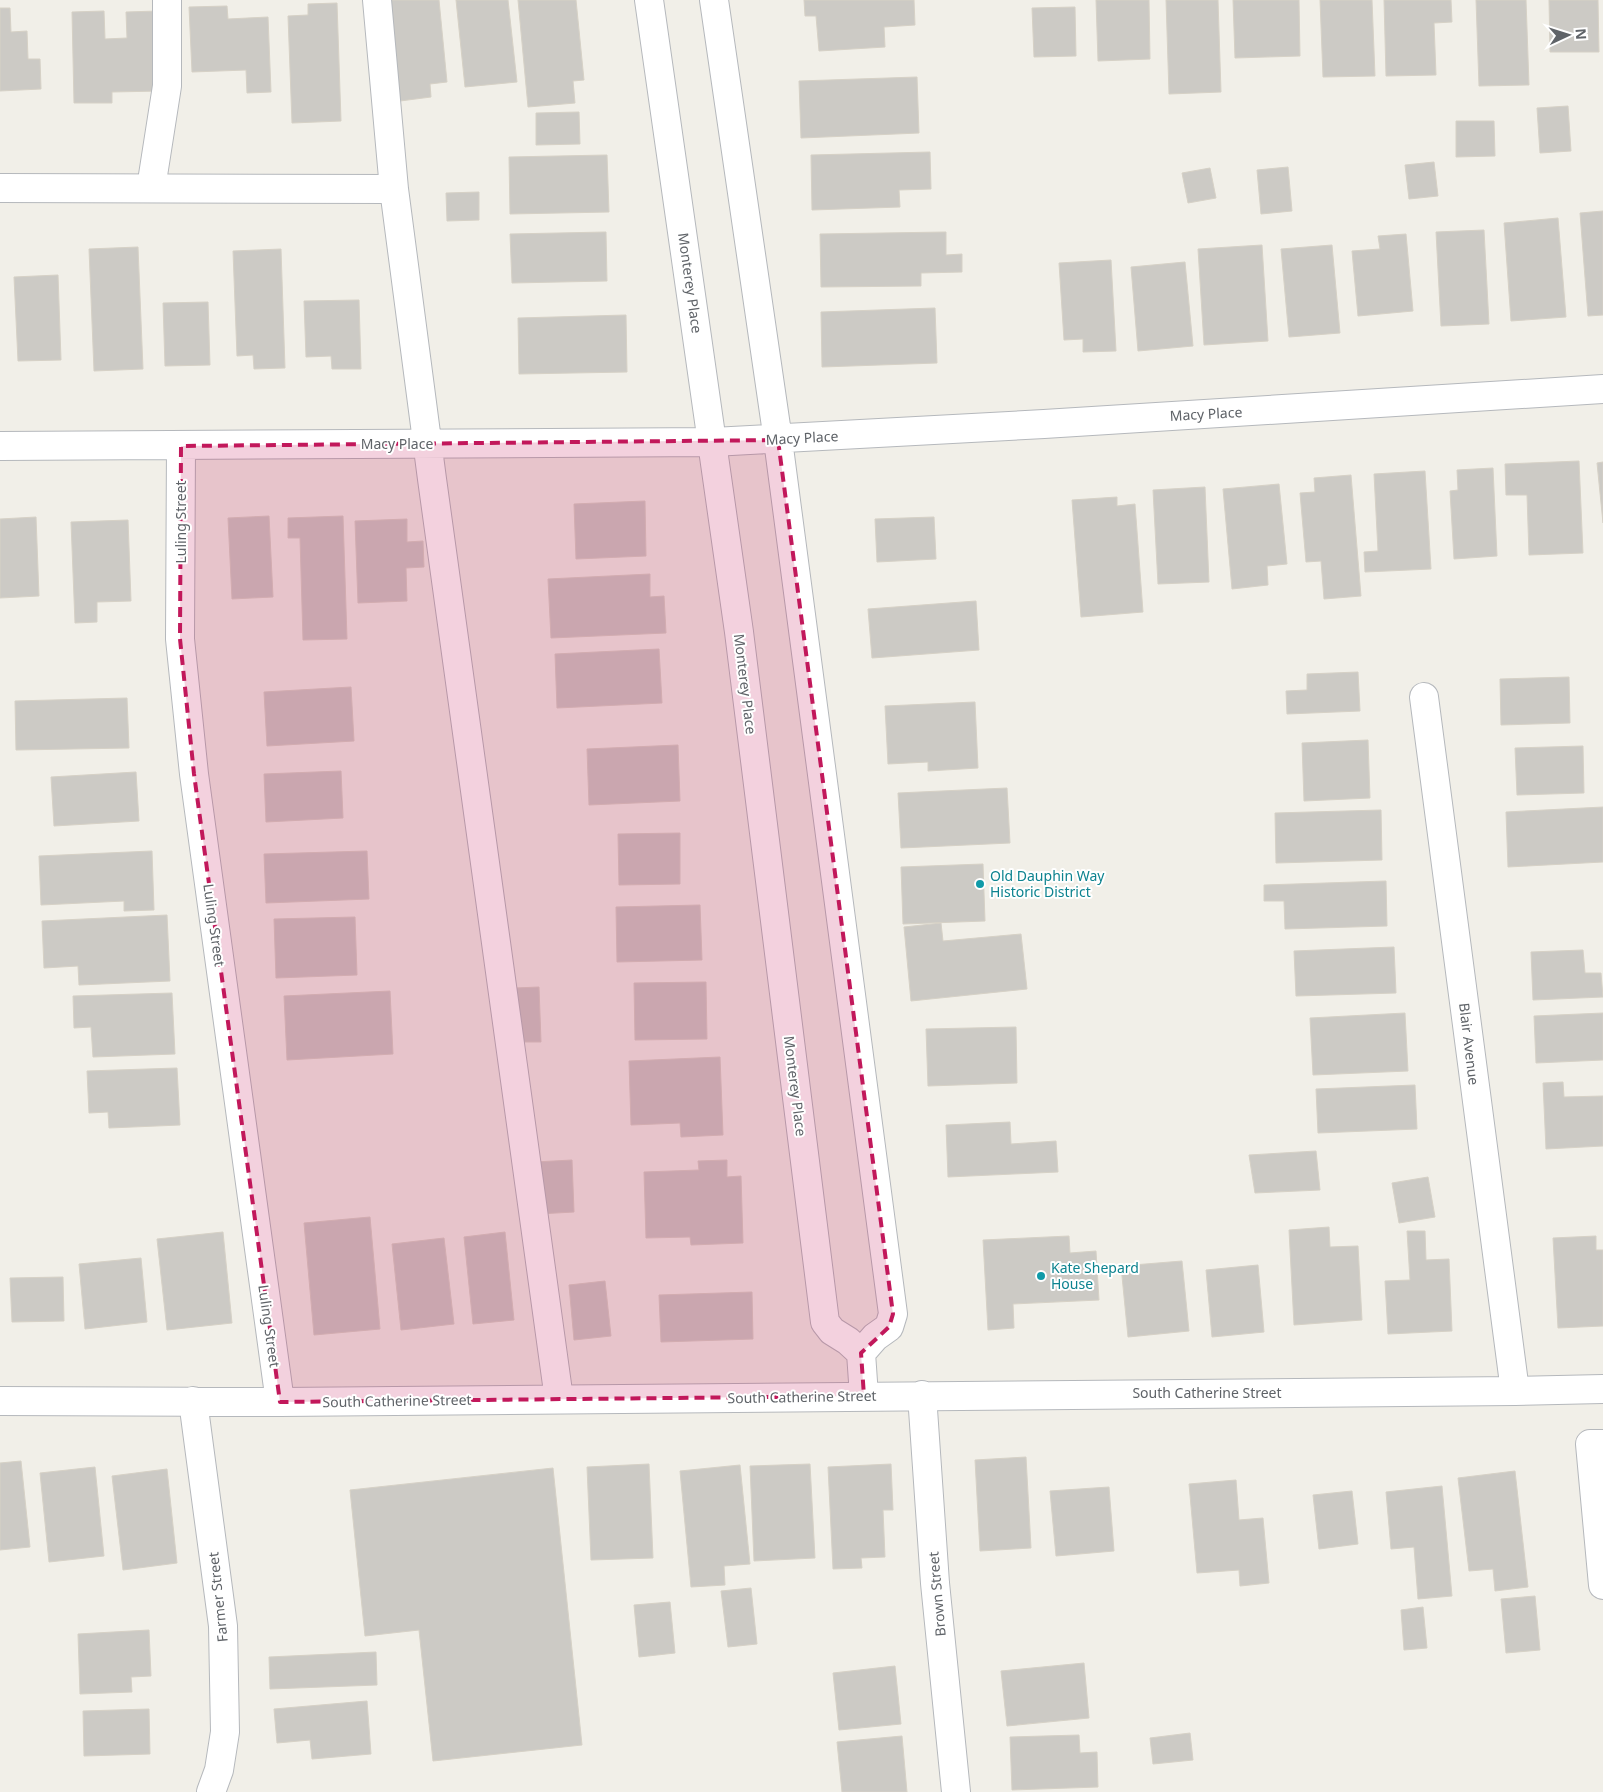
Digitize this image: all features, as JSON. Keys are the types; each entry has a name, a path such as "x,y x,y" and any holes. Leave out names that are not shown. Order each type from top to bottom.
{"street":[{"path":"151,188 167,86 166,0"},
{"path":"377,0 394,189 559,1399"},
{"name":"Monterey Place","path":"649,0 713,442 741,652 825,1322 832,1332 848,1341 861,1353"},
{"path":"714,0 778,440 894,1314 889,1327 875,1337 861,1353 864,1396"},
{"path":"0,188 394,189"},
{"name":"Macy Place","path":"0,446 778,440 1603,389"},
{"name":"Luling Street","path":"181,446 180,640 192,755 280,1402"},
{"name":"Blair Avenue","path":"1424,697 1514,1391"},
{"name":"South Catherine Street","path":"0,1401 280,1402 1603,1389"},
{"name":"Brown Street","path":"922,1396 935,1582 956,1792"},
{"name":"Farmer Street","path":"193,1401 223,1626 225,1732 219,1770 211,1792"},
{"path":"1603,1444 1590,1444 1603,1585"}],"highlighted area":[{"path":"778,440 893,1314 889,1327 861,1353 864,1396 280,1402 194,774 180,639 181,446"}],"building":[{"path":"389,0 439,0 447,82 430,84 431,97 400,101"},
{"path":"456,0 508,0 517,82 465,87"},
{"path":"518,0 576,0 584,80 573,81 575,103 528,107"},
{"path":"804,0 914,0 915,25 884,27 885,47 819,51 816,16 805,16"},
{"path":"1096,0 1149,0 1150,59 1098,61"},
{"path":"1166,0 1218,0 1221,92 1169,94"},
{"path":"1233,0 1299,0 1300,56 1235,58"},
{"path":"1320,0 1372,0 1375,76 1323,77"},
{"path":"1384,0 1451,0 1452,22 1434,23 1436,75 1386,76"},
{"path":"1476,0 1526,0 1529,85 1479,86"},
{"path":"1549,0 1598,0 1599,52 1550,52"},
{"path":"337,3 341,121 292,123 288,16 308,15 308,4"},
{"path":"227,6 228,19 268,17 271,92 247,93 246,70 192,72 189,7"},
{"path":"1075,7 1076,56 1034,57 1032,8"},
{"path":"0,8 10,8 11,32 27,31 28,59 40,59 41,89 0,91"},
{"path":"104,11 105,39 127,38 126,12 158,11 160,91 112,92 112,103 74,103 72,12"},
{"path":"917,77 919,133 801,138 799,81"},
{"path":"1568,106 1571,151 1540,153 1537,108"},
{"path":"579,112 580,144 536,145 536,113"},
{"path":"1456,121 1494,121 1495,156 1456,157"},
{"path":"930,152 931,189 899,190 900,207 812,210 811,155"},
{"path":"607,155 609,212 510,214 509,157"},
{"path":"1434,162 1438,196 1409,199 1405,165"},
{"path":"1288,167 1292,211 1261,214 1257,170"},
{"path":"1210,168 1216,198 1188,203 1182,173"},
{"path":"479,192 479,220 447,221 446,193"},
{"path":"1603,211 1603,315 1588,316 1580,213"},
{"path":"1558,218 1566,317 1511,321 1504,223"},
{"path":"1484,230 1489,324 1441,326 1436,232"},
{"path":"606,232 607,281 512,283 510,234"},
{"path":"946,232 946,255 962,254 962,272 921,273 921,286 821,287 820,234"},
{"path":"1406,234 1413,311 1358,316 1352,251 1380,249 1378,236"},
{"path":"1262,245 1268,341 1204,345 1198,249"},
{"path":"1332,245 1340,333 1289,337 1281,249"},
{"path":"138,247 143,369 94,371 89,249"},
{"path":"281,249 285,368 254,369 253,355 237,356 233,251"},
{"path":"1111,260 1116,351 1083,352 1083,339 1064,340 1059,263"},
{"path":"1185,262 1193,346 1138,351 1131,267"},
{"path":"58,275 61,360 18,361 14,277"},
{"path":"359,300 361,369 332,369 331,356 306,357 304,301"},
{"path":"208,302 210,365 165,366 163,303"},
{"path":"935,308 937,363 822,367 821,312"},
{"path":"626,315 627,372 519,374 518,318"},
{"path":"1579,461 1583,553 1529,555 1527,495 1506,495 1505,464"},
{"path":"1603,462 1603,523 1597,463"},
{"path":"1493,468 1497,556 1454,559 1450,491 1458,490 1457,470"},
{"path":"1425,471 1431,569 1365,572 1364,552 1378,551 1374,474"},
{"path":"1351,475 1361,596 1324,599 1321,561 1306,562 1300,493 1315,492 1314,478"},
{"path":"1279,484 1287,564 1267,566 1268,585 1232,589 1223,489"},
{"path":"1205,487 1209,582 1158,584 1153,490"},
{"path":"1117,497 1117,506 1135,504 1143,612 1081,617 1072,500"},
{"path":"645,501 646,556 576,559 574,504"},
{"path":"269,516 273,597 232,599 228,518"},
{"path":"343,516 347,639 303,640 300,538 288,538 288,518"},
{"path":"36,517 39,596 0,598 0,519"},
{"path":"934,517 936,559 877,562 875,519"},
{"path":"407,519 407,542 423,541 424,567 406,568 407,601 358,603 355,521"},
{"path":"128,520 131,601 97,602 97,622 75,623 71,522"},
{"path":"650,574 650,597 664,596 666,633 551,638 548,579"},
{"path":"976,601 979,650 872,658 868,609"},
{"path":"659,649 662,703 557,708 555,654"},
{"path":"1358,672 1360,711 1287,714 1286,691 1307,690 1307,674"},
{"path":"1569,677 1570,723 1501,725 1500,679"},
{"path":"351,687 354,741 267,746 264,692"},
{"path":"127,698 129,748 16,750 15,701"},
{"path":"975,702 978,768 928,771 928,762 888,764 885,706"},
{"path":"1368,740 1370,798 1304,801 1302,743"},
{"path":"678,745 680,801 589,805 587,749"},
{"path":"1583,746 1584,793 1517,795 1515,748"},
{"path":"341,771 343,818 266,822 264,774"},
{"path":"136,772 139,821 54,826 51,777"},
{"path":"1007,788 1010,843 901,848 898,793"},
{"path":"1603,807 1603,862 1508,867 1506,812"},
{"path":"1381,810 1382,860 1276,863 1275,813"},
{"path":"680,833 680,884 619,885 618,834"},
{"path":"152,851 154,910 124,911 124,901 41,905 39,856"},
{"path":"367,851 369,899 266,903 264,854"},
{"path":"983,864 985,921 903,924 901,867"},
{"path":"1386,881 1387,926 1285,929 1284,901 1264,901 1264,885"},
{"path":"700,905 702,960 617,962 616,907"},
{"path":"167,915 170,981 79,985 78,966 44,968 42,921"},
{"path":"355,917 357,975 276,978 274,919"},
{"path":"941,923 943,941 1021,934 1027,989 911,1001 904,927"},
{"path":"1394,947 1396,993 1296,996 1294,951"},
{"path":"1583,950 1585,973 1601,973 1603,997 1533,1000 1531,952"},
{"path":"706,982 707,1039 635,1040 634,983"},
{"path":"539,987 541,1042 517,1042 515,988"},
{"path":"390,991 393,1054 287,1060 284,996"},
{"path":"172,993 175,1054 93,1057 91,1027 74,1028 73,996"},
{"path":"1405,1013 1408,1071 1313,1075 1310,1018"},
{"path":"1603,1013 1603,1060 1536,1063 1534,1016"},
{"path":"1016,1027 1017,1083 928,1086 926,1029"},
{"path":"720,1057 723,1135 681,1137 680,1123 631,1125 629,1061"},
{"path":"177,1068 180,1125 109,1128 108,1112 89,1113 87,1071"},
{"path":"1563,1082 1564,1097 1603,1096 1603,1146 1546,1149 1543,1083"},
{"path":"1415,1085 1417,1129 1318,1133 1316,1089"},
{"path":"1010,1122 1011,1144 1056,1141 1058,1172 948,1177 946,1125"},
{"path":"1316,1151 1320,1190 1255,1193 1249,1155"},
{"path":"572,1160 574,1212 538,1214 535,1162"},
{"path":"727,1160 727,1177 741,1176 743,1243 691,1245 690,1237 646,1238 644,1172 699,1170 698,1161"},
{"path":"1428,1177 1435,1217 1399,1223 1392,1183"},
{"path":"370,1217 380,1329 314,1335 304,1223"},
{"path":"1329,1227 1330,1247 1358,1246 1362,1320 1294,1325 1289,1230"},
{"path":"1407,1231 1425,1231 1426,1260 1449,1259 1452,1331 1388,1334 1385,1281 1410,1280"},
{"path":"223,1232 232,1323 167,1330 157,1239"},
{"path":"505,1232 514,1320 473,1324 464,1237"},
{"name":"Kate Shepard House","path":"1069,1236 1070,1253 1096,1251 1099,1300 1013,1304 1014,1328 988,1330 983,1240"},
{"path":"1596,1236 1596,1250 1603,1250 1603,1326 1558,1328 1553,1238"},
{"path":"444,1238 454,1324 401,1330 392,1244"},
{"path":"141,1258 147,1322 85,1329 79,1264"},
{"path":"1182,1261 1189,1331 1128,1337 1121,1266"},
{"path":"1258,1265 1264,1332 1212,1337 1206,1270"},
{"path":"63,1277 64,1321 12,1322 10,1278"},
{"path":"605,1281 611,1336 574,1340 569,1285"},
{"path":"752,1292 753,1339 661,1342 659,1295"},
{"path":"1026,1457 1031,1548 980,1551 975,1460"},
{"path":"21,1461 30,1547 0,1550 0,1463"},
{"path":"649,1464 653,1558 591,1560 587,1467"},
{"path":"810,1464 815,1558 754,1561 750,1466"},
{"path":"891,1464 893,1510 883,1510 885,1557 861,1558 862,1568 833,1569 828,1467"},
{"path":"740,1465 750,1564 724,1566 725,1585 691,1587 680,1471"},
{"path":"95,1467 104,1556 49,1562 40,1473"},
{"path":"553,1468 582,1745 433,1761 419,1630 365,1636 350,1490"},
{"path":"167,1469 177,1563 123,1570 112,1476"},
{"path":"1515,1471 1528,1587 1495,1591 1493,1569 1469,1571 1458,1478"},
{"path":"1236,1480 1239,1520 1263,1518 1269,1583 1240,1586 1239,1570 1197,1573 1189,1484"},
{"path":"1442,1486 1452,1596 1418,1599 1414,1547 1391,1549 1386,1492"},
{"path":"1109,1487 1114,1551 1056,1556 1050,1491"},
{"path":"1352,1491 1358,1544 1319,1549 1313,1495"},
{"path":"751,1588 757,1644 728,1647 721,1591"},
{"path":"1535,1596 1540,1650 1506,1653 1501,1599"},
{"path":"670,1602 675,1653 639,1657 634,1605"},
{"path":"1423,1607 1427,1648 1404,1650 1401,1610"},
{"path":"149,1630 151,1676 131,1677 132,1692 80,1694 78,1634"},
{"path":"376,1652 377,1685 270,1689 269,1657"},
{"path":"1084,1663 1089,1718 1007,1726 1001,1671"},
{"path":"895,1666 901,1724 839,1730 833,1673"},
{"path":"367,1701 371,1754 312,1759 310,1740 277,1743 274,1709"},
{"path":"149,1709 150,1754 84,1756 83,1711"},
{"path":"1190,1733 1193,1760 1153,1764 1150,1738"},
{"path":"1079,1735 1080,1753 1097,1752 1098,1787 1012,1790 1010,1737"},
{"path":"902,1736 907,1792 842,1792 837,1742"}],"place":[{"name":"Old Dauphin Way Historic District","path":"980,884"},
{"name":"Kate Shepard House","path":"1041,1276"}]}
